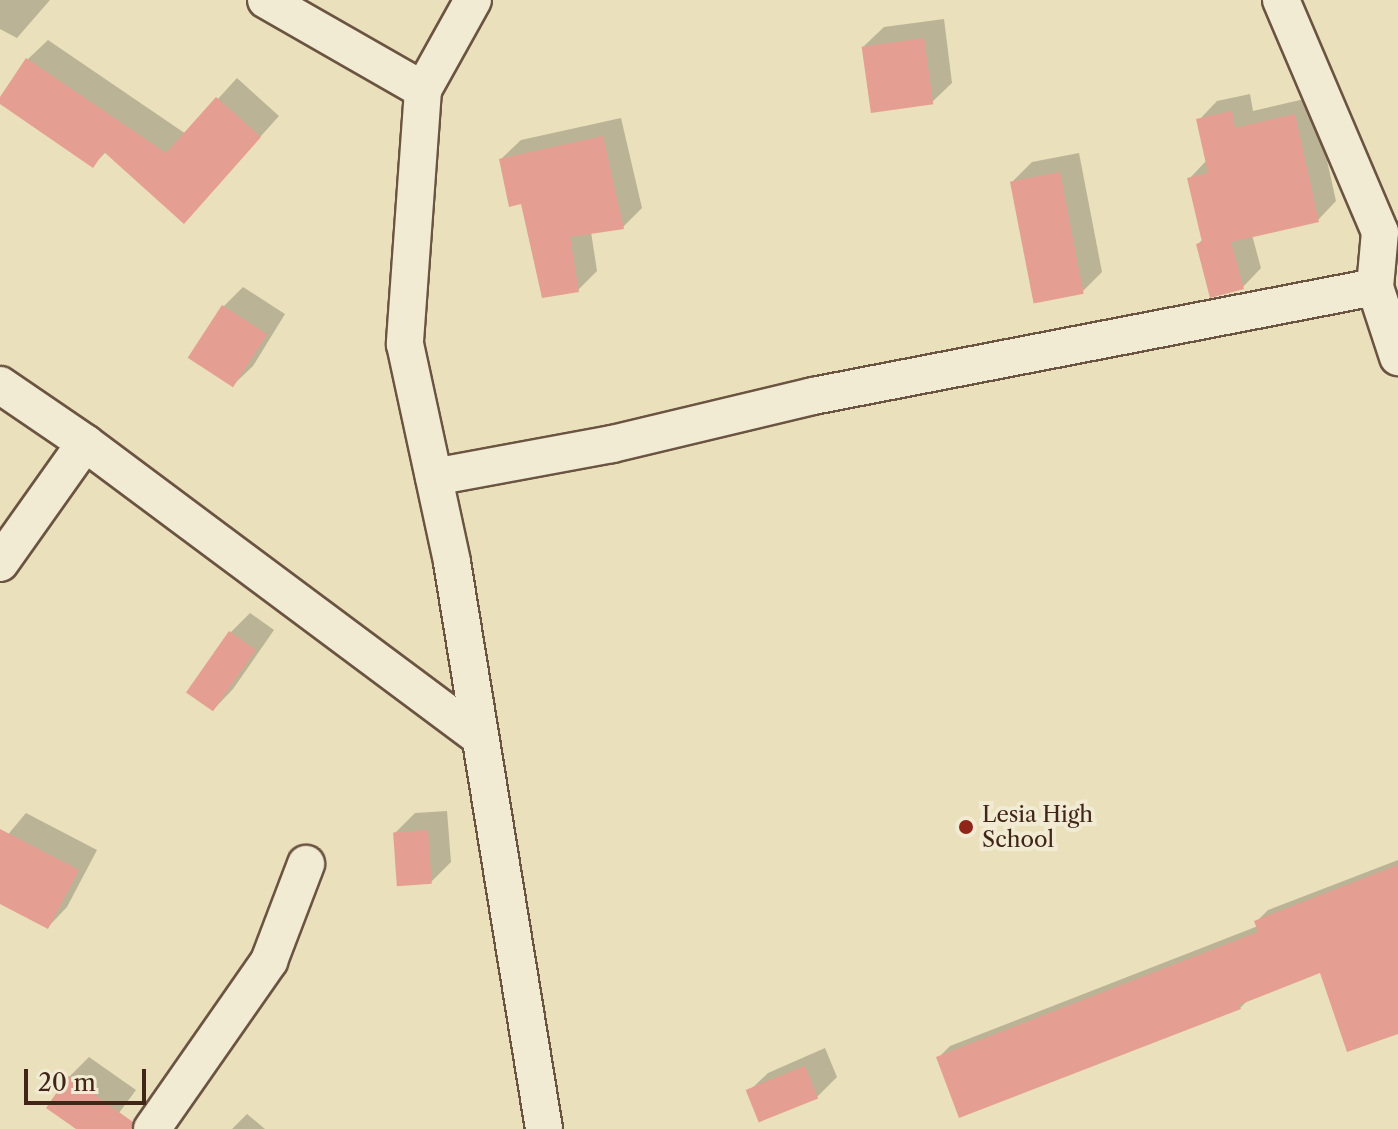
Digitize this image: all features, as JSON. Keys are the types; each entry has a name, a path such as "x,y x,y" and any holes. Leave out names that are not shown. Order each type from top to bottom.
{"street":[{"path":"266,0 423,90"},
{"path":"473,0 423,90 405,344 434,477 544,1129"},
{"path":"1281,0 1389,227 1375,287 1398,357"},
{"path":"434,477 612,444 813,396 1375,287"},
{"path":"0,385 85,443 480,737"},
{"path":"0,563 85,443"},
{"path":"152,1129 269,961 306,864"}],"building":[{"path":"924,38 933,104 871,113 862,47"},
{"path":"26,58 166,153 216,97 261,137 184,224 104,152 93,168 0,104 0,97"},
{"path":"1232,111 1235,128 1295,114 1319,222 1231,242 1244,289 1210,298 1196,244 1202,242 1187,178 1208,173 1196,119"},
{"path":"603,136 624,229 570,237 579,292 542,298 521,204 509,207 499,159"},
{"path":"1060,172 1084,294 1034,303 1010,182"},
{"path":"222,305 267,334 233,387 188,358"},
{"path":"229,631 256,650 213,711 186,692"},
{"path":"0,829 79,870 48,929 0,904"},
{"path":"428,830 432,884 397,886 393,832"},
{"path":"1398,865 1398,1034 1347,1052 1320,973 1239,1005 1241,1009 959,1118 936,1057 1258,932 1254,921"},
{"path":"805,1066 818,1098 759,1122 746,1090"},
{"path":"68,1076 133,1122 131,1129 76,1129 46,1108"}],"place":[{"name":"Lesia High School","path":"966,827"}]}
